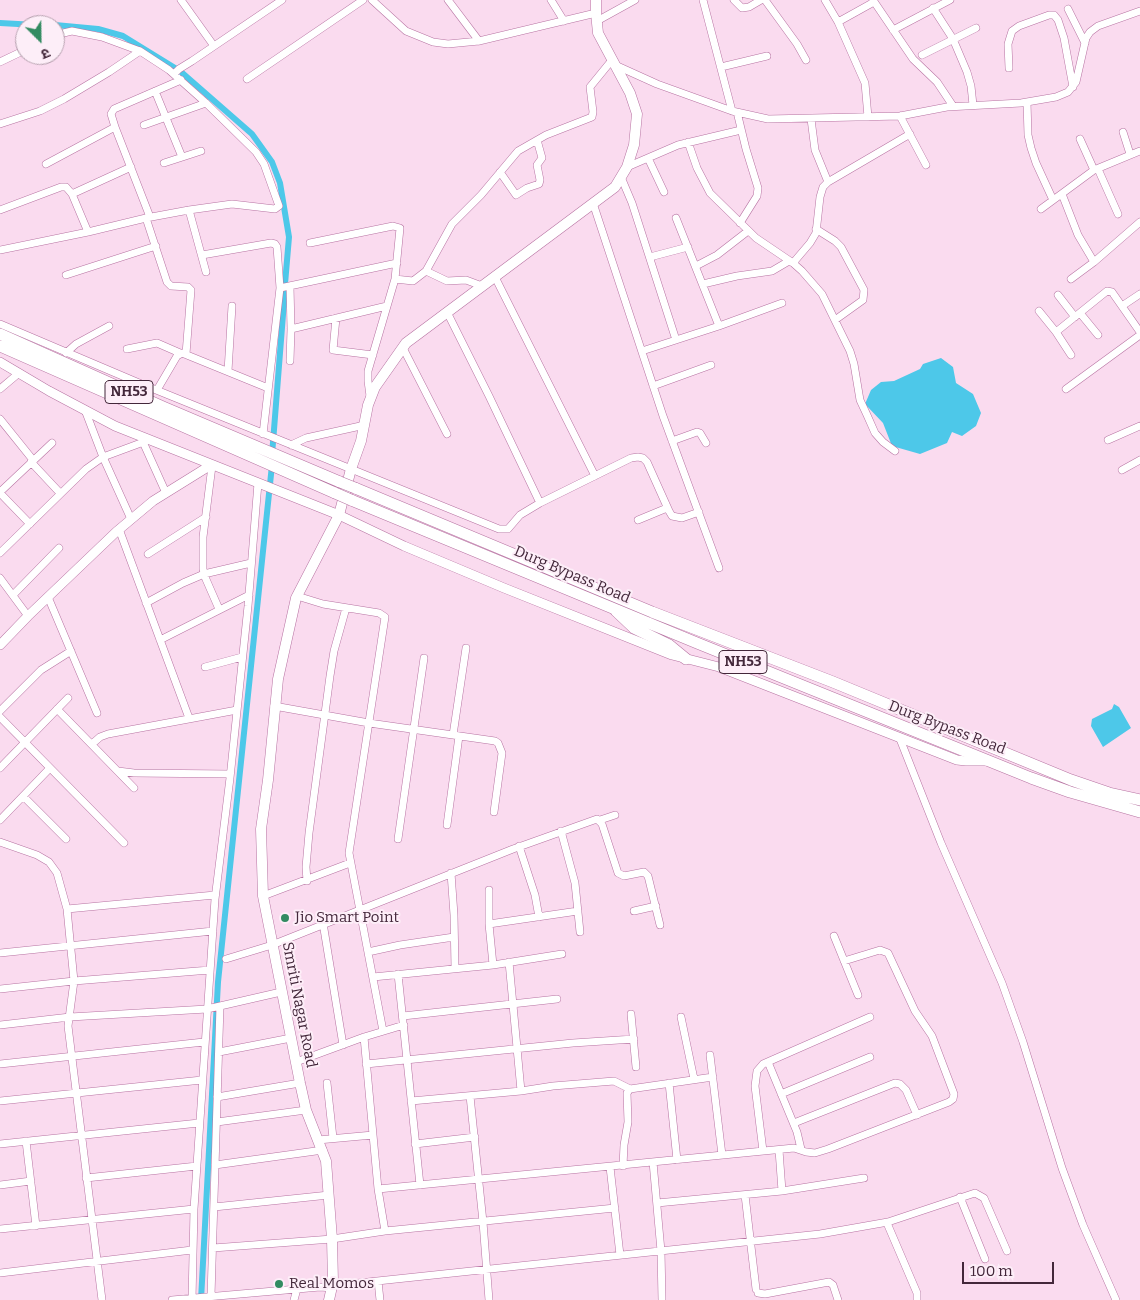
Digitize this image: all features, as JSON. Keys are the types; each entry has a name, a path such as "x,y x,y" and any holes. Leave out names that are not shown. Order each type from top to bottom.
{"highway":[{"name":"Durg Bypass Road","path":"1,328 259,448 652,612 834,682 1071,780 1109,793 1140,800"},
{"name":"Durg Bypass Road","path":"0,346 258,461 896,724 1031,778 1070,792 1140,812"},
{"path":"614,608 634,628 669,645 686,658"}],"main road":[{"name":"Smriti Nagar Road","path":"329,1300 333,1285 332,1238 326,1161 306,1110 281,992 264,896 261,829 278,679 297,596 339,516 365,425 370,399 375,387 406,343 615,187 627,167 634,145 637,114 630,92 598,33 596,0"}],"street":[{"path":"181,0 214,46"},
{"path":"174,74 282,0"},
{"path":"247,79 363,0"},
{"path":"372,0 406,31 433,42 448,44 479,41 564,21 596,17 635,0"},
{"path":"448,0 479,41"},
{"path":"551,0 564,21"},
{"path":"703,0 720,67 758,188 757,196 740,223"},
{"path":"734,0 742,8 749,7 760,0"},
{"path":"765,0 797,44 806,60"},
{"path":"825,0 838,22 865,84 868,117"},
{"path":"893,30 950,0"},
{"path":"838,22 873,1 917,64 937,82 953,106"},
{"path":"933,8 953,40 969,79 973,104"},
{"path":"1068,8 1085,43"},
{"path":"395,279 413,281 426,271 452,224 476,200 518,151 537,140 592,117 590,87 614,62 657,84 734,111 768,119 900,116 953,106 1027,102 1056,97 1068,92 1076,82 1085,43 1090,32 1098,26 1140,11"},
{"path":"1009,68 1008,44 1012,31 1019,26 1049,14 1054,15 1058,20 1064,38 1073,87"},
{"path":"922,55 976,28"},
{"path":"0,250 88,232 148,217 189,210 232,204 275,210 279,206 261,158 174,74 140,51 126,45 84,32 65,33"},
{"path":"0,124 40,110 64,99 140,51"},
{"path":"0,62 15,55"},
{"path":"720,67 767,56"},
{"path":"157,390 183,353 191,290 188,287 169,284 148,217 112,116 114,109 180,80"},
{"path":"155,91 182,157"},
{"path":"1027,102 1028,135 1031,148 1053,200"},
{"path":"144,126 206,103"},
{"path":"900,116 926,165"},
{"path":"811,119 815,150 828,182"},
{"path":"46,164 115,128"},
{"path":"627,167 688,142 741,130"},
{"path":"1123,132 1130,154"},
{"path":"703,284 737,276 772,271 791,262 810,243 816,229 823,187 828,182 910,134"},
{"path":"1080,139 1118,214"},
{"path":"500,172 516,195 527,188 539,184 537,165 542,158 537,140"},
{"path":"688,142 710,193 756,238 791,262 822,294 850,351 860,400 866,415 875,433 895,451"},
{"path":"164,162 202,151"},
{"path":"1041,209 1096,170 1140,151"},
{"path":"648,158 664,192"},
{"path":"72,194 131,167"},
{"path":"621,177 650,257 676,340"},
{"path":"0,210 61,187 66,187 72,194 88,232"},
{"path":"1062,194 1078,236 1094,262"},
{"path":"593,203 653,386 719,568"},
{"path":"189,210 206,272"},
{"path":"676,218 719,326"},
{"path":"1070,279 1094,262 1140,222"},
{"path":"310,243 396,226 400,230 395,279 368,376 370,399"},
{"path":"816,229 841,248 864,290 863,300 835,320"},
{"path":"696,266 716,255 748,231"},
{"path":"202,255 274,243 277,247 280,288 263,434"},
{"path":"66,275 156,246"},
{"path":"650,257 688,247"},
{"path":"280,288 397,263"},
{"path":"426,271 446,281 466,280 482,286"},
{"path":"494,277 595,476"},
{"path":"290,286 290,361"},
{"path":"1056,332 1107,291 1112,292 1140,333 1066,390"},
{"path":"1122,306 1140,294"},
{"path":"1058,295 1098,335"},
{"path":"642,351 782,303"},
{"path":"228,371 232,306"},
{"path":"291,329 387,306"},
{"path":"1040,311 1071,355"},
{"path":"447,312 540,503"},
{"path":"336,318 333,350 373,355"},
{"path":"0,319 1,328 499,529 508,529 520,515 540,503 631,458 643,458 647,462 672,516 677,518 699,512"},
{"path":"66,353 76,344 109,326"},
{"path":"127,349 157,343 268,388"},
{"path":"403,348 447,434"},
{"path":"0,362 85,410 146,441 212,465 339,516 404,546 664,652 719,668 957,760 971,762 990,760"},
{"path":"653,386 711,364"},
{"path":"0,389 19,373"},
{"path":"85,410 103,457 131,519"},
{"path":"0,419 32,461 60,493"},
{"path":"291,445 306,438 365,425"},
{"path":"1108,440 1140,426"},
{"path":"672,441 697,432 706,443"},
{"path":"0,554 86,469 103,457 146,441"},
{"path":"146,441 166,493"},
{"path":"30,524 0,492 52,443"},
{"path":"1122,470 1140,460"},
{"path":"1,642 118,529 166,493 212,465"},
{"path":"212,465 204,537 204,574 219,609"},
{"path":"192,1299 194,1209 212,931 237,710 258,484"},
{"path":"638,520 667,508"},
{"path":"148,554 206,517"},
{"path":"118,529 189,718"},
{"path":"13,595 59,548"},
{"path":"146,603 204,574 251,563"},
{"path":"0,578 28,616"},
{"path":"160,640 248,595"},
{"path":"297,596 323,604 379,612 385,617 350,845 350,863 361,909 383,1031"},
{"path":"48,597 97,713"},
{"path":"306,881 309,833 334,651 346,608"},
{"path":"447,825 466,648"},
{"path":"0,711 41,670 71,650"},
{"path":"205,667 242,657"},
{"path":"398,839 424,658"},
{"path":"0,768 68,698"},
{"path":"274,706 369,724 495,741 501,748 502,753 494,812"},
{"path":"57,709 134,788"},
{"path":"92,744 100,737 108,734 237,710"},
{"path":"0,717 124,843"},
{"path":"900,739 941,843 1002,983 1024,1042 1062,1168 1083,1225 1116,1300"},
{"path":"0,820 50,768"},
{"path":"118,771 134,773 230,774"},
{"path":"22,796 66,840"},
{"path":"226,959 272,944 520,846 593,820 600,820 614,815"},
{"path":"600,820 618,873 624,876 644,872 650,882 660,926"},
{"path":"561,831 575,882 580,932"},
{"path":"0,842 36,855 49,862 57,873 67,909 74,981 68,1026 102,1300"},
{"path":"520,846 535,895 539,917"},
{"path":"264,896 350,863"},
{"path":"451,873 455,968"},
{"path":"489,890 493,965"},
{"path":"67,909 215,895"},
{"path":"634,911 656,906"},
{"path":"490,924 578,911"},
{"path":"323,923 343,1045"},
{"path":"0,953 212,931"},
{"path":"834,936 858,995"},
{"path":"368,952 454,937"},
{"path":"378,1189 794,1148 815,1153 950,1102 954,1094 932,1036 915,1011 888,953 880,950 844,961"},
{"path":"373,977 493,965 562,954"},
{"path":"508,962 521,1091"},
{"path":"0,989 210,970"},
{"path":"398,974 420,1185"},
{"path":"0,1026 70,1017 207,1009 281,992"},
{"path":"403,1016 557,999"},
{"path":"211,1296 220,1006"},
{"path":"632,1014 636,1067"},
{"path":"681,1017 694,1079"},
{"path":"763,1151 756,1078 757,1071 768,1062 870,1017"},
{"path":"296,1062 364,1037 404,1025"},
{"path":"364,1037 378,1189 385,1230"},
{"path":"219,1052 292,1038"},
{"path":"366,1064 573,1043 634,1039"},
{"path":"0,1064 204,1042"},
{"path":"710,1055 722,1155"},
{"path":"781,1094 870,1057"},
{"path":"768,1062 794,1123 801,1149"},
{"path":"410,1101 614,1081 630,1089 713,1077"},
{"path":"0,1101 202,1080"},
{"path":"217,1097 300,1083"},
{"path":"327,1083 333,1138"},
{"path":"670,1083 677,1160"},
{"path":"794,1123 895,1083 900,1084 906,1090 917,1114"},
{"path":"623,1166 628,1122 628,1093 630,1089"},
{"path":"470,1096 489,1300"},
{"path":"217,1122 306,1110"},
{"path":"0,1144 199,1123"},
{"path":"318,1140 373,1135"},
{"path":"415,1144 475,1137"},
{"path":"26,1141 36,1226"},
{"path":"215,1164 322,1150"},
{"path":"779,1150 782,1191"},
{"path":"653,1162 661,1251 662,1300"},
{"path":"86,1178 197,1166"},
{"path":"610,1167 620,1255"},
{"path":"657,1203 782,1191 864,1178"},
{"path":"0,1185 31,1182"},
{"path":"214,1207 329,1194"},
{"path":"172,1300 211,1296 222,1298 820,1234 886,1223 960,1197 975,1194 984,1198 1007,1251"},
{"path":"745,1195 757,1291 765,1294 829,1282 833,1285 838,1300"},
{"path":"960,1197 985,1259"},
{"path":"213,1248 332,1238 385,1230 614,1208"},
{"path":"0,1229 194,1209"},
{"path":"886,1223 917,1293 917,1300"},
{"path":"0,1273 192,1250"},
{"path":"378,1281 380,1300"},
{"path":"294,1300 297,1289"}],"water":[{"path":"941,358 953,367 956,383 973,394 981,413 976,426 962,436 952,432 947,443 920,454 892,446 883,423 865,404 871,390 881,382 894,381 920,369 923,364"},
{"path":"1114,704 1119,707 1131,728 1103,747 1091,726 1092,719 1112,709"}],"waterway":[{"path":"0,23 15,24"},
{"path":"65,26 98,29 123,36 175,68"},
{"path":"180,71 252,134 272,162 280,183 289,237 285,284"},
{"path":"272,455 285,289"},
{"path":"201,1300 218,982 272,465"}],"place":[{"name":"Jio Smart Point","path":"285,918"},
{"name":"Real Momos","path":"279,1284"}]}
